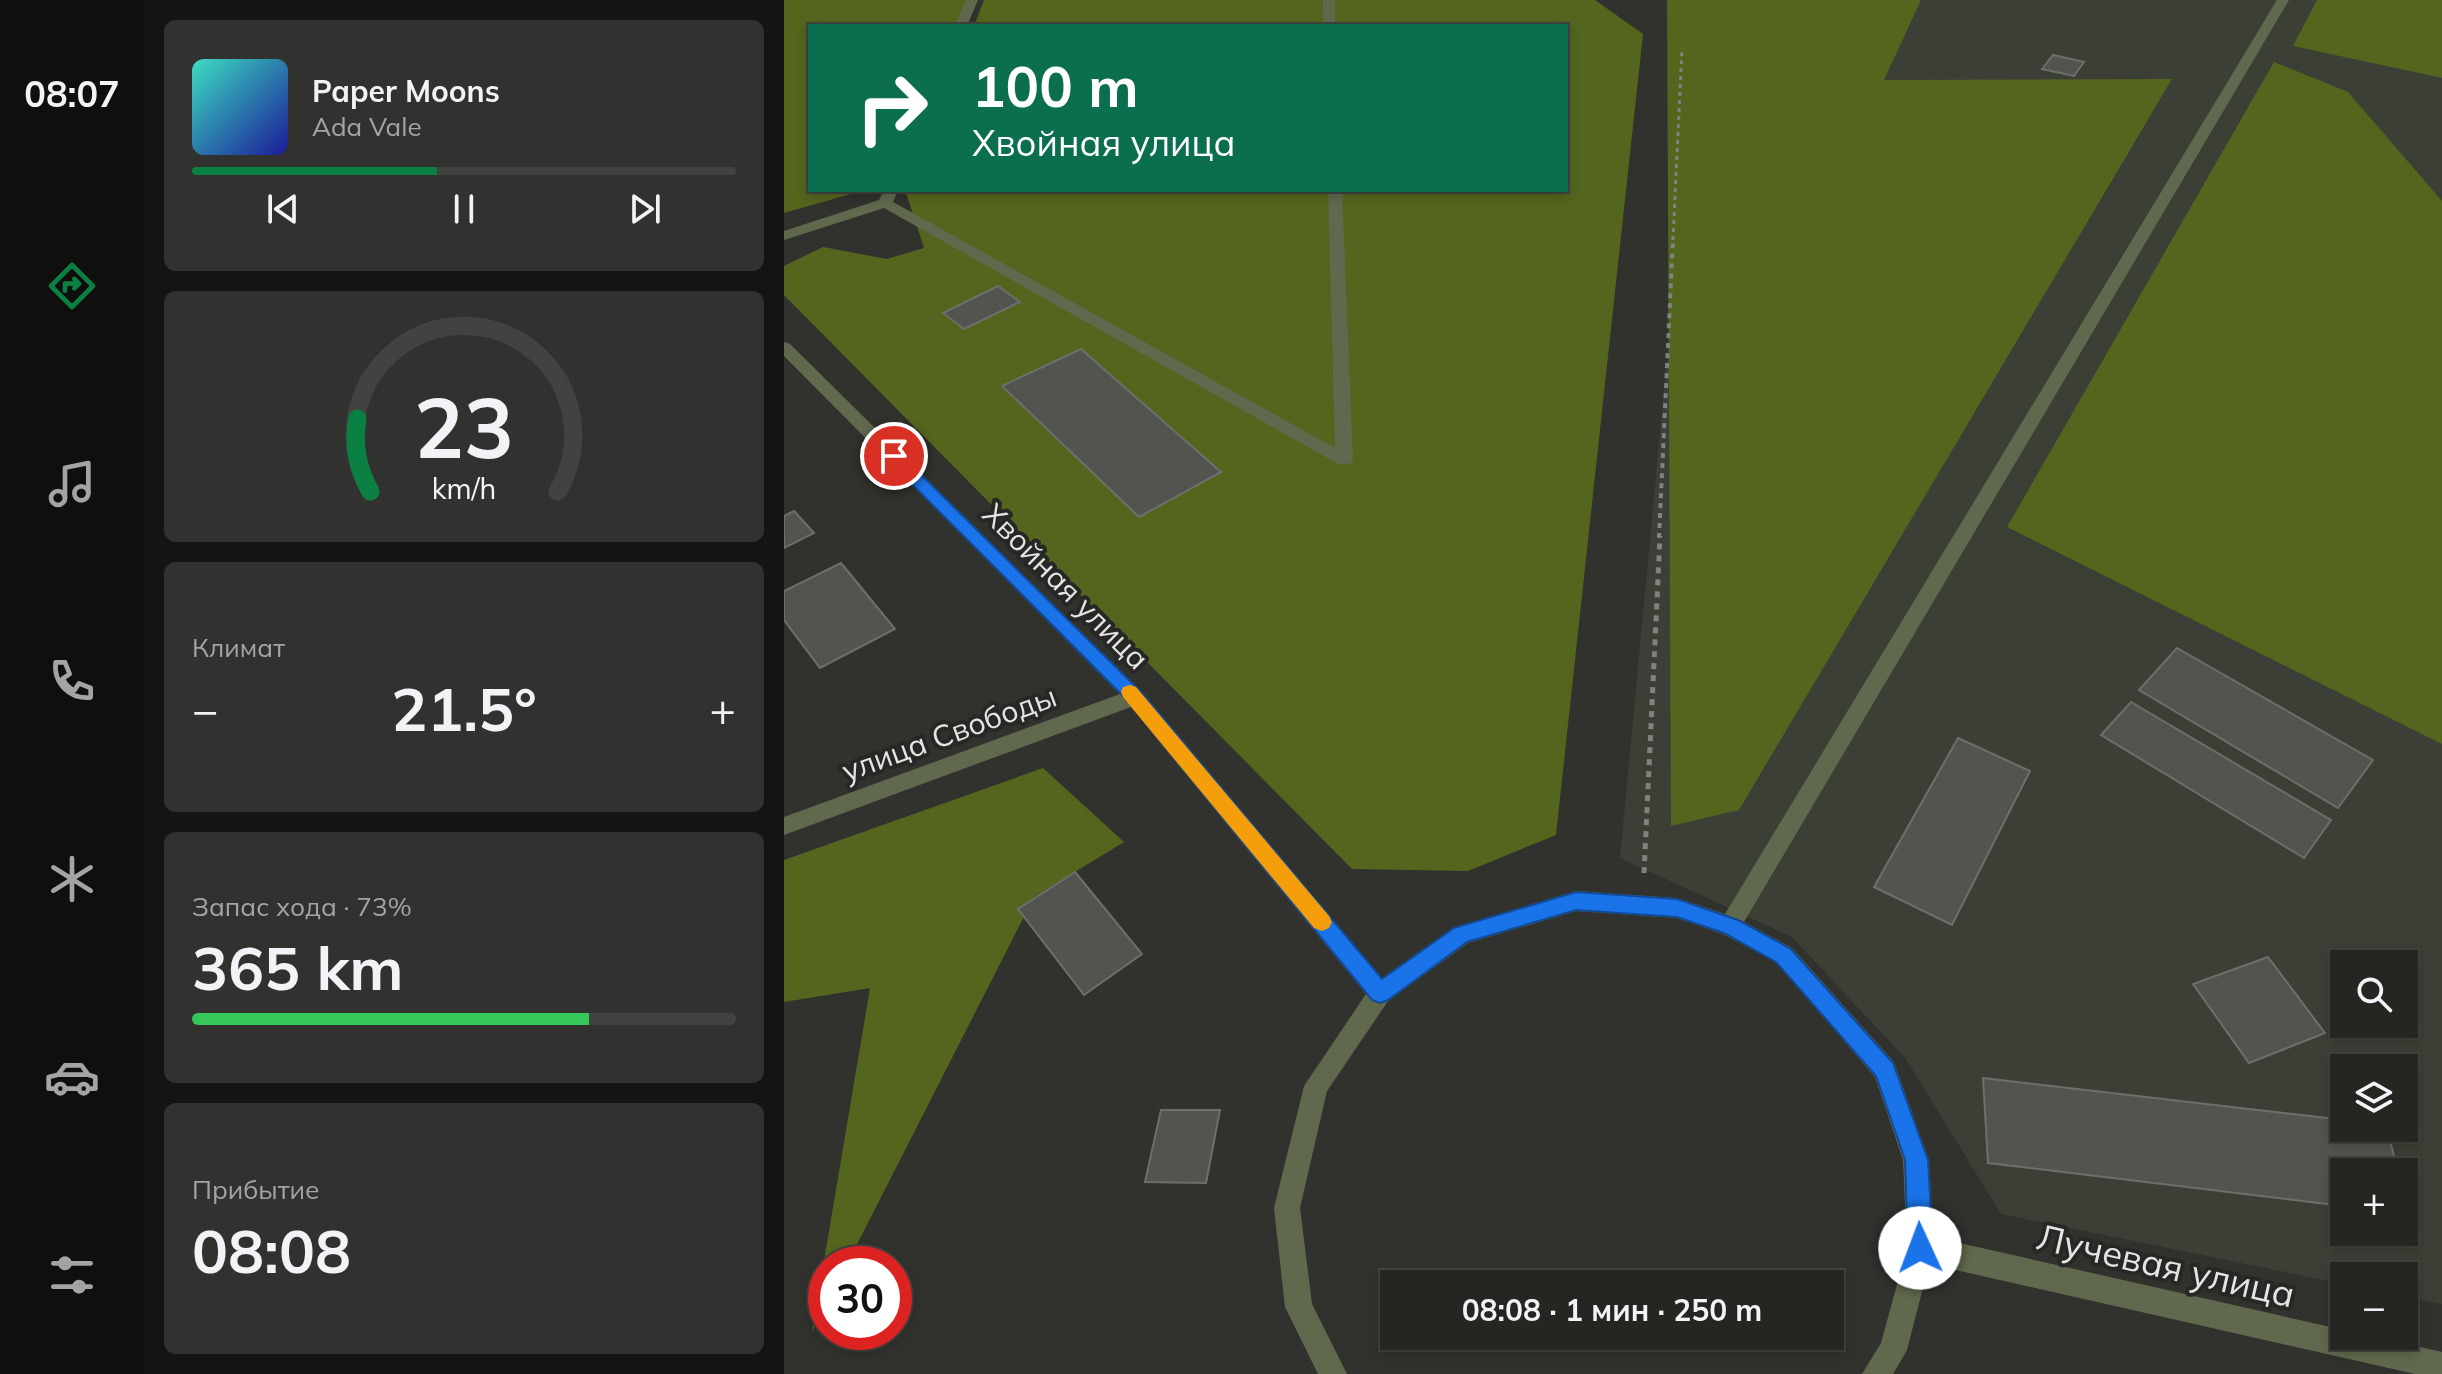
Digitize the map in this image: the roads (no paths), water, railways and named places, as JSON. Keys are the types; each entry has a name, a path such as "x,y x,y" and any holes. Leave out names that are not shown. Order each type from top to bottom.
{"street":[{"path":"962,24 972,0"},
{"path":"1329,0 1329,24"},
{"path":"1730,926 2283,0"},
{"path":"784,236 888,197 1344,460 1335,192"},
{"name":"Хвойная улица","path":"784,347 1135,697 1380,993"},
{"name":"улица Свободы","path":"784,826 1135,697"},
{"path":"1333,1374 1299,1307 1287,1208 1316,1086 1380,993 1461,935 1576,901 1677,908 1730,926 1784,955 1885,1070 1916,1160 1920,1248 1893,1350 1876,1374"},
{"name":"Лучевая улица","path":"1920,1248 2442,1366"}]}
